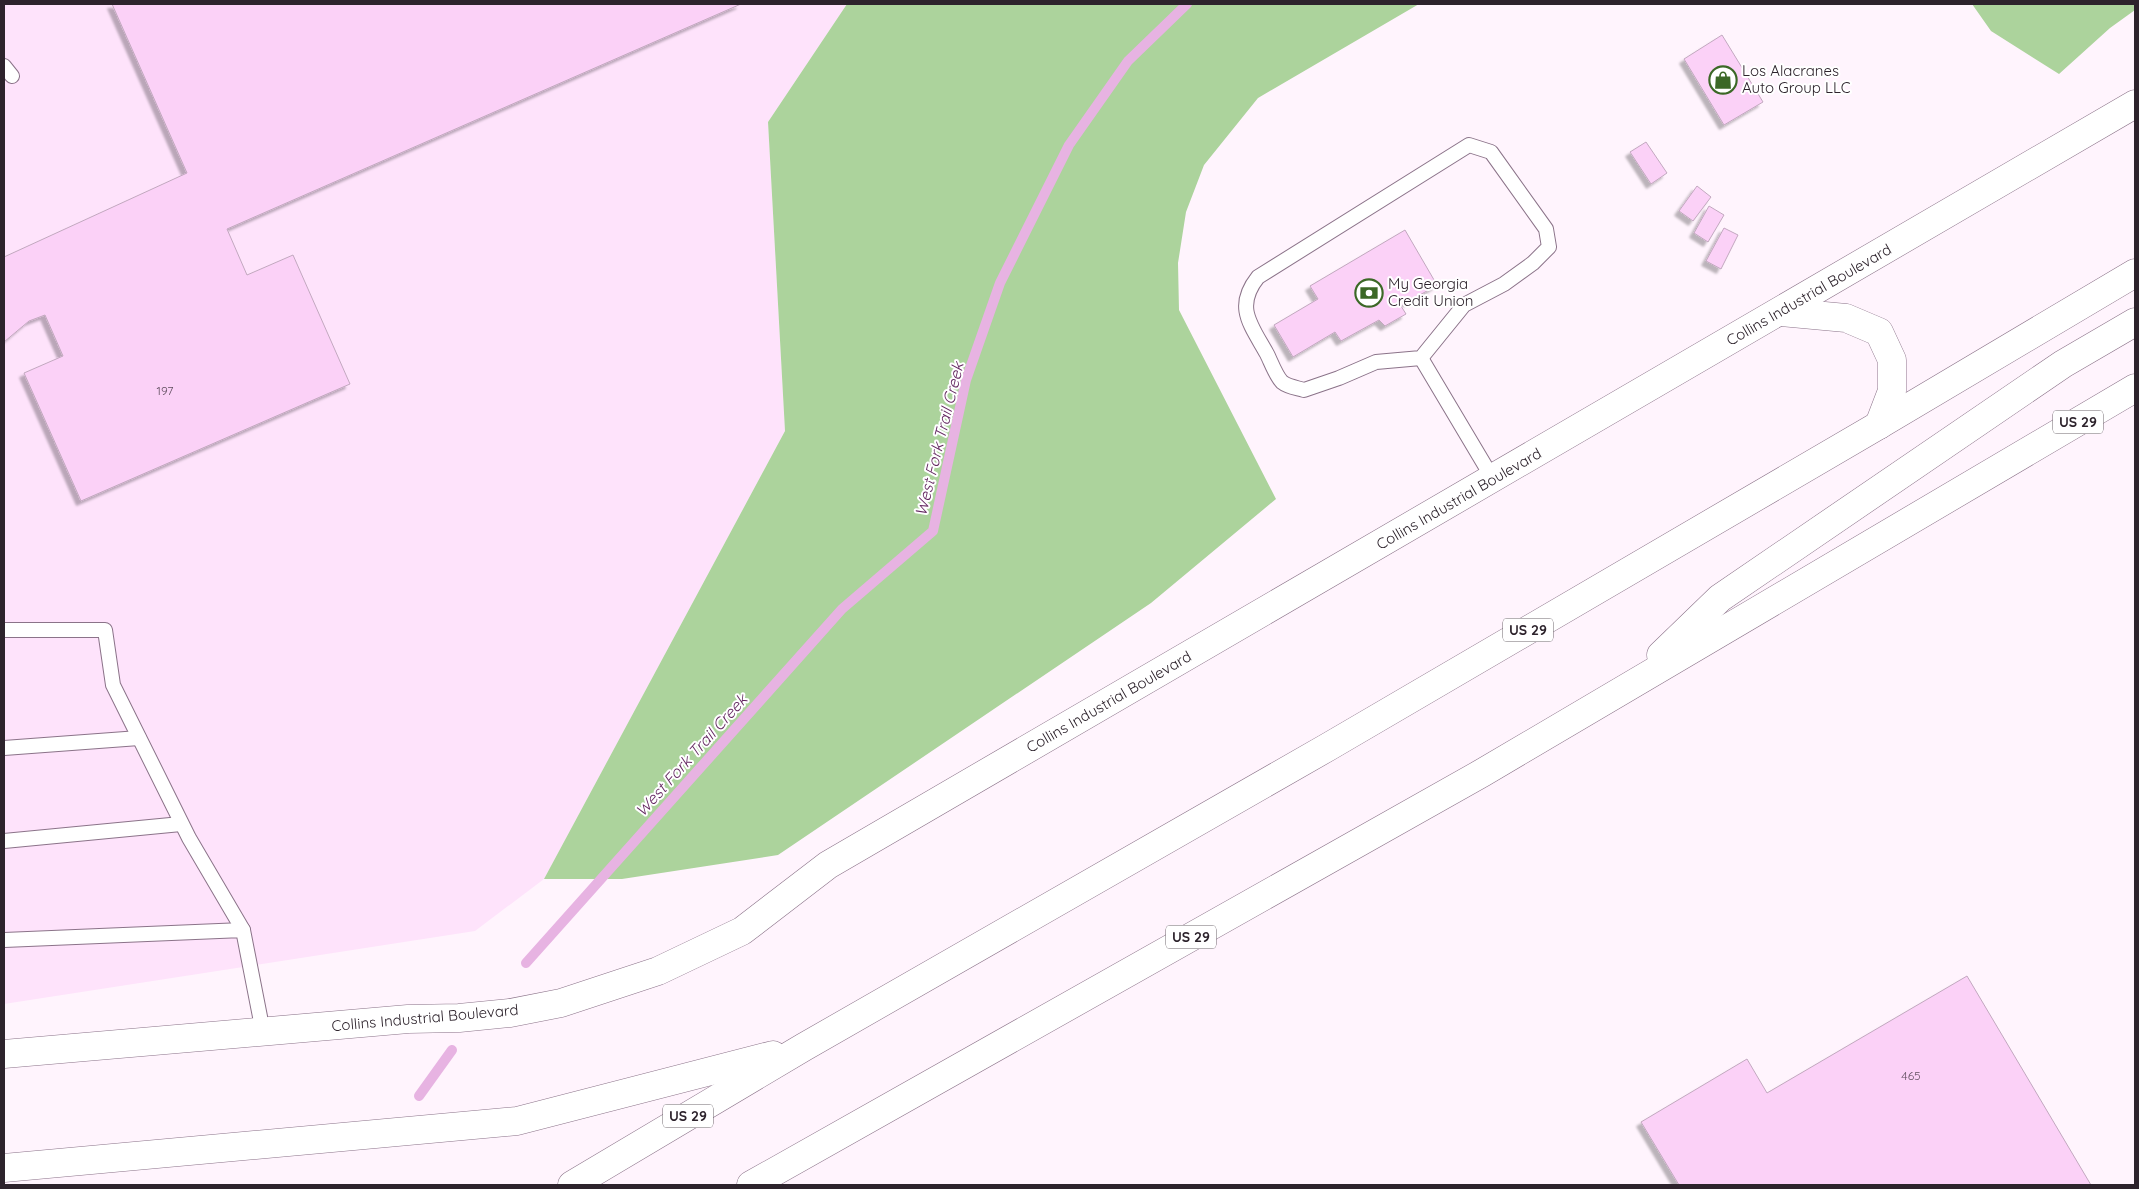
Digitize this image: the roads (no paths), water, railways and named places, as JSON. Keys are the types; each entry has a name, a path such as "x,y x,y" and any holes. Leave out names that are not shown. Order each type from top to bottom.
{"main road":[{"name":"Collins Industrial Boulevard","path":"4,1054 408,1019 459,1018 510,1013 561,1003 658,971 742,931 828,865 1781,312 2135,104"},
{"name":"US 29","path":"572,1185 804,1047 1328,747 2135,273"},
{"path":"1781,312 1846,318 1879,332 1892,360 1892,392 1878,425"},
{"path":"1629,686 1720,598 2063,364 2135,322"},
{"name":"US 29","path":"751,1185 1482,773 2135,388"},
{"path":"4,1168 517,1121 804,1047"}],"lane":[{"path":"1469,145 1491,152 1546,229 1548,247 1533,264 1504,284 1464,305 1421,358 1376,362 1340,378 1304,390 1291,386 1282,382 1250,325 1246,312 1246,300 1249,288 1258,276 1469,145"},
{"path":"1421,358 1493,479"},
{"path":"4,630 105,630 113,685 181,824 243,930 263,1032"},
{"path":"4,748 139,738"},
{"path":"4,841 181,824"},
{"path":"4,940 243,930"}],"waterway":[{"name":"West Fork Trail Creek","path":"526,963 842,609 933,531 966,380 1000,283 1069,145 1128,61 1187,4"},
{"name":"West Fork Trail Creek","path":"419,1096 452,1050"}],"place":[{"name":"Los Alacranes Auto Group LLC","path":"1723,80"},
{"name":"My Georgia Credit Union","path":"1369,293"}]}
